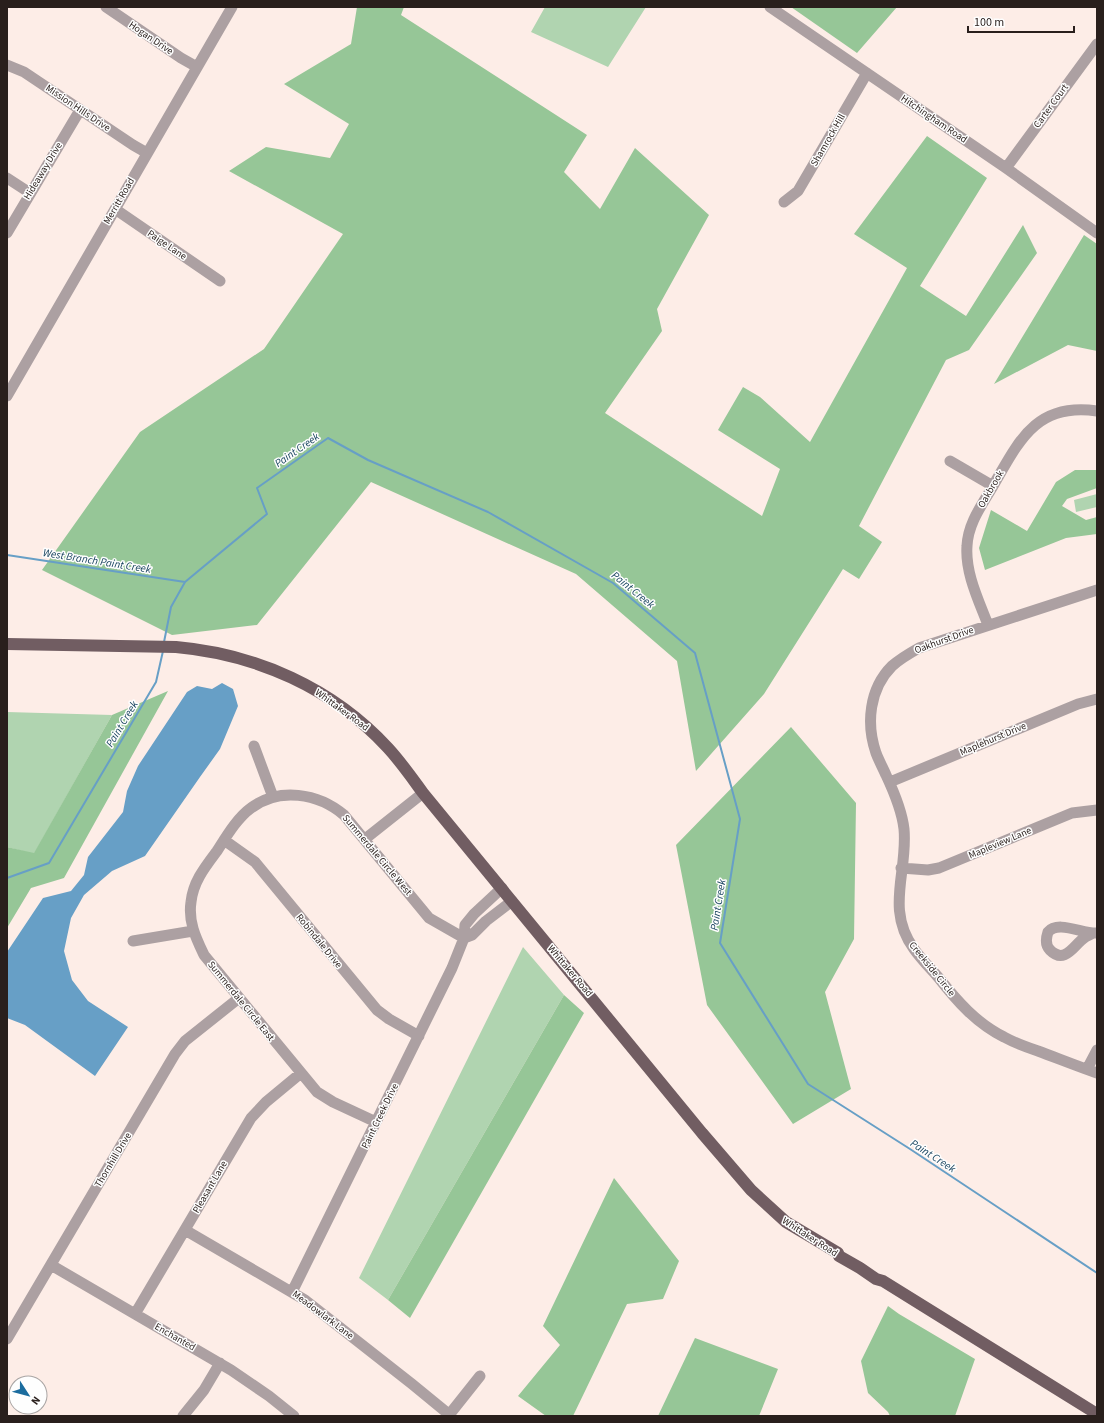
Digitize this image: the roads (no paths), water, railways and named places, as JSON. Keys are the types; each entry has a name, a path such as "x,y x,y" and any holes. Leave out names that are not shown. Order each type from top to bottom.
{"main road":[{"name":"Whittaker Road","path":"7,644 176,647 201,649 250,661 274,670 311,688 336,703 373,733 399,762 722,1157 751,1190 772,1210 786,1222 838,1253 839,1256 876,1279 883,1281 1097,1414"}],"street":[{"name":"Hogan Drive","path":"106,7 182,59 197,67"},
{"name":"Merritt Road","path":"7,396 232,7"},
{"name":"Hitchingham Road","path":"770,7 1006,168 1097,233"},
{"name":"Carter Court","path":"1006,168 1097,44"},
{"name":"Mission Hills Drive","path":"7,65 24,72 147,153"},
{"name":"Shamrock Hill","path":"784,202 798,191 867,73"},
{"name":"Hideaway Drive","path":"7,234 80,110"},
{"path":"7,178 30,193"},
{"name":"Paige Lane","path":"115,209 220,281"},
{"name":"Oakbrook","path":"988,625 969,567 967,547 971,526 978,510 1017,444 1036,424 1066,411 1097,411"},
{"path":"950,461 993,486"},
{"name":"Oakhurst Drive","path":"890,782 877,755 870,725 872,705 878,686 892,666 919,648 1097,590"},
{"name":"Maplehurst Drive","path":"890,782 1078,704 1097,699"},
{"path":"254,746 273,797"},
{"name":"Creekside Circle","path":"890,782 903,818 904,837 898,897 901,921 907,938 914,950 961,1005 978,1020 1006,1038 1092,1071"},
{"path":"365,839 424,794"},
{"name":"Summerdale Circle West","path":"224,840 250,808 273,797 295,795 322,801 344,815 429,918 464,938"},
{"name":"Mapleview Lane","path":"902,868 928,870 939,868 1062,817 1082,811 1097,810"},
{"name":"Summerdale Circle East","path":"224,840 200,874 193,891 190,910 193,931 204,955 317,1092 324,1097 376,1122"},
{"name":"Robindale Drive","path":"224,840 255,862 377,1010 389,1019 419,1036"},
{"name":"Paint Creek Drive","path":"292,1292 419,1036 464,938 464,931 469,921 484,904 502,888"},
{"path":"464,938 472,935 486,921 512,901"},
{"path":"133,941 193,931"},
{"name":"Thornhill Drive","path":"7,1339 175,1054 185,1041 239,998"},
{"path":"1092,1071 1097,1050"},
{"name":"Pleasant Lane","path":"135,1314 251,1118 266,1102 301,1074"},
{"name":"Meadowlark Lane","path":"185,1230 292,1292 316,1308 450,1415"},
{"name":"Enchanted","path":"51,1265 220,1364 263,1392 294,1416"},
{"path":"183,1416 198,1398 220,1364"},
{"path":"450,1415 480,1376"}],"water":[{"path":"222,683 233,689 238,706 220,749 145,856 112,871 84,895 71,918 64,951 72,980 88,1001 128,1027 95,1076 25,1025 7,1018 7,952 43,898 71,891 84,875 88,857 123,812 127,791 138,766 187,692 197,686 212,689"}],"waterway":[{"name":"Paint Creek","path":"164,642 171,607 185,582 267,514 257,488 328,438 368,460 488,512 613,583 695,653 740,819 720,943 808,1084 910,1149 1097,1273"},
{"name":"West Branch Paint Creek","path":"7,555 185,582"},
{"name":"Paint Creek","path":"7,878 49,863 156,682 163,651"}]}
